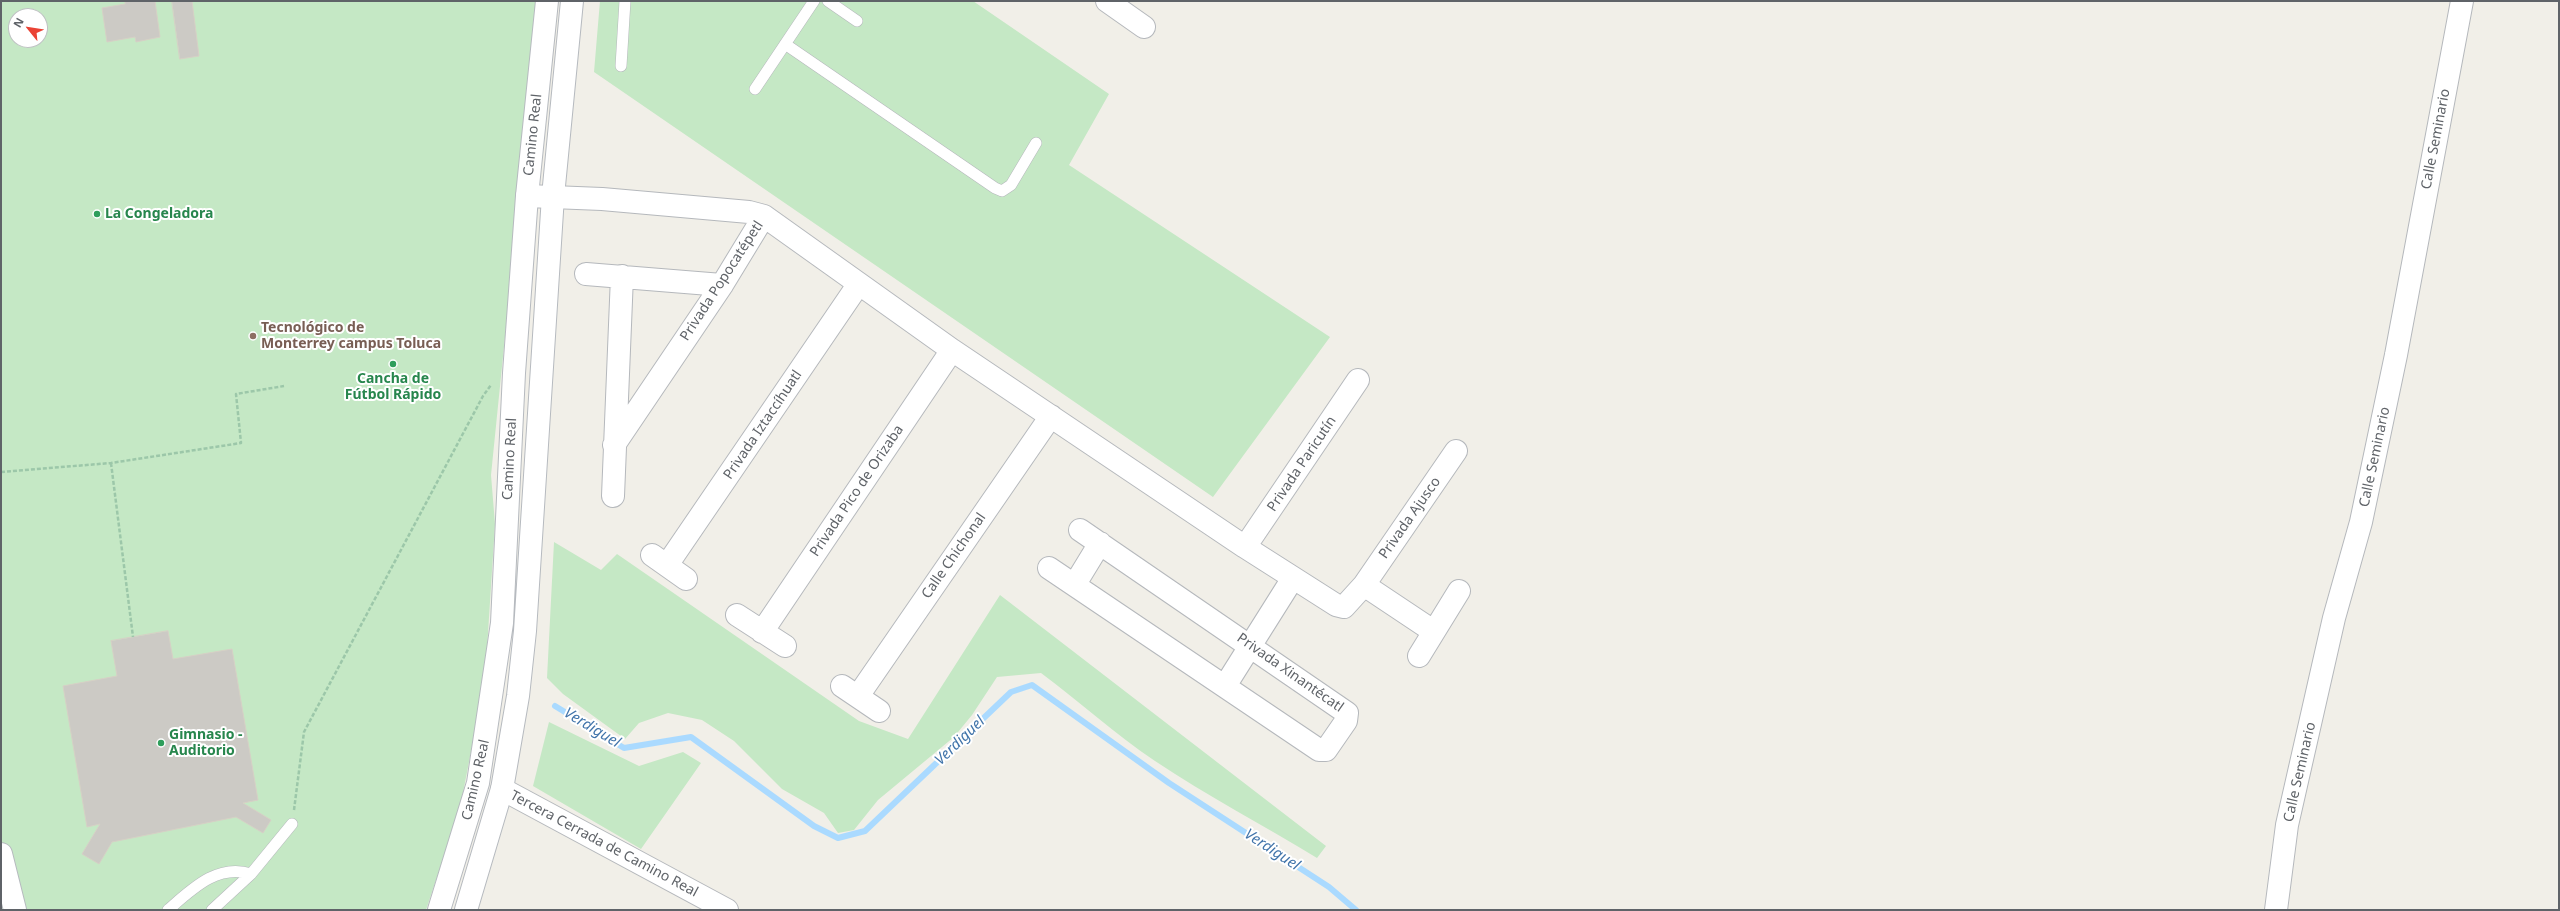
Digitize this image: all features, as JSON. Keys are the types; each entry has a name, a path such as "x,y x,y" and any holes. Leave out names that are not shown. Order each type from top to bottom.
{"street":[{"name":"Camino Real","path":"440,910 478,783 502,623 514,373 527,196 547,1"},
{"name":"Camino Real","path":"466,910 502,789 518,696 525,631 552,196 572,1"},
{"path":"1106,1 1144,27"},
{"name":"Calle Seminario","path":"2276,910 2287,825 2334,618 2361,522 2397,348 2462,1"},
{"name":"Privada Popocatépetl","path":"527,196 552,196 749,212 764,216 722,285 614,445"},
{"name":"Privada Ajusco","path":"764,216 858,286 952,350 1245,547 1326,600 1344,607 1364,585 1456,451"},
{"path":"586,274 722,285"},
{"path":"613,496 622,276"},
{"name":"Privada Iztaccíhuatl","path":"686,579 660,560 858,286"},
{"name":"Privada Pico de Orizaba","path":"762,632 952,350"},
{"name":"Privada Paricutín","path":"1245,547 1358,380"},
{"name":"Calle Chichonal","path":"879,711 850,691 1051,416"},
{"name":"Privada Xinantécatl","path":"1050,568 1319,750 1326,750 1346,721 1347,713 1249,644 1080,530"},
{"path":"1075,584 1100,543"},
{"path":"1225,686 1249,644 1293,578"},
{"path":"1364,585 1433,631"},
{"path":"1419,656 1459,591"},
{"path":"737,614 785,646"},
{"name":"Tercera Cerrada de Camino Real","path":"502,789 727,910"},
{"path":"458,853 482,858"},
{"path":"1,854 15,910"}],"lane":[{"path":"621,66 625,1"},
{"path":"755,89 814,1"},
{"path":"828,1 857,21"},
{"path":"785,44 995,188 1002,190 1011,185 1036,143"},
{"path":"212,910 251,874 292,824"},
{"path":"168,910 211,876 229,870 239,870 251,874"}],"path":[{"path":"292,824 304,732 483,396 495,380 514,373"},
{"path":"1,472 111,463 241,443 236,394 284,386"},
{"path":"111,463 133,637"}],"green space":[{"name":"Tecnológico de Monterrey campus Toluca","path":"1,1 539,1 491,475 495,524 485,680 460,808 426,910 1,910"},
{"path":"600,1 973,1 1109,94 1069,165 1330,337 1213,497 594,72"},
{"path":"554,542 601,570 617,554 859,721 908,739 1000,595 1326,846 1317,858 1195,786 1140,751 1041,673 997,677 972,715 954,737 878,800 854,830 838,833 824,813 782,789 734,741 702,720 668,713 639,723 625,739 563,694 547,678"},
{"path":"549,722 639,766 683,752 701,763 641,849 533,786"}],"building":[{"path":"125,1 155,1 160,37 136,42 135,37 107,42 102,8 125,4"},
{"path":"172,1 192,1 199,56 180,59"},
{"name":"Gimnasio - Auditorio","path":"168,631 173,659 232,649 258,800 243,803 271,820 263,833 236,817 112,842 99,864 82,854 100,824 87,827 63,686 117,676 111,641"}],"waterway":[{"name":"Verdiguel","path":"555,706 624,748 691,737 814,826 838,838 865,831 1011,692 1032,685 1169,783 1329,887 1356,910"}],"place":[{"name":"La Congeladora","path":"97,214"},
{"name":"Tecnológico de Monterrey campus Toluca","path":"253,336"},
{"name":"Cancha de Fútbol Rápido","path":"393,364"},
{"name":"Gimnasio - Auditorio","path":"161,743"}]}
